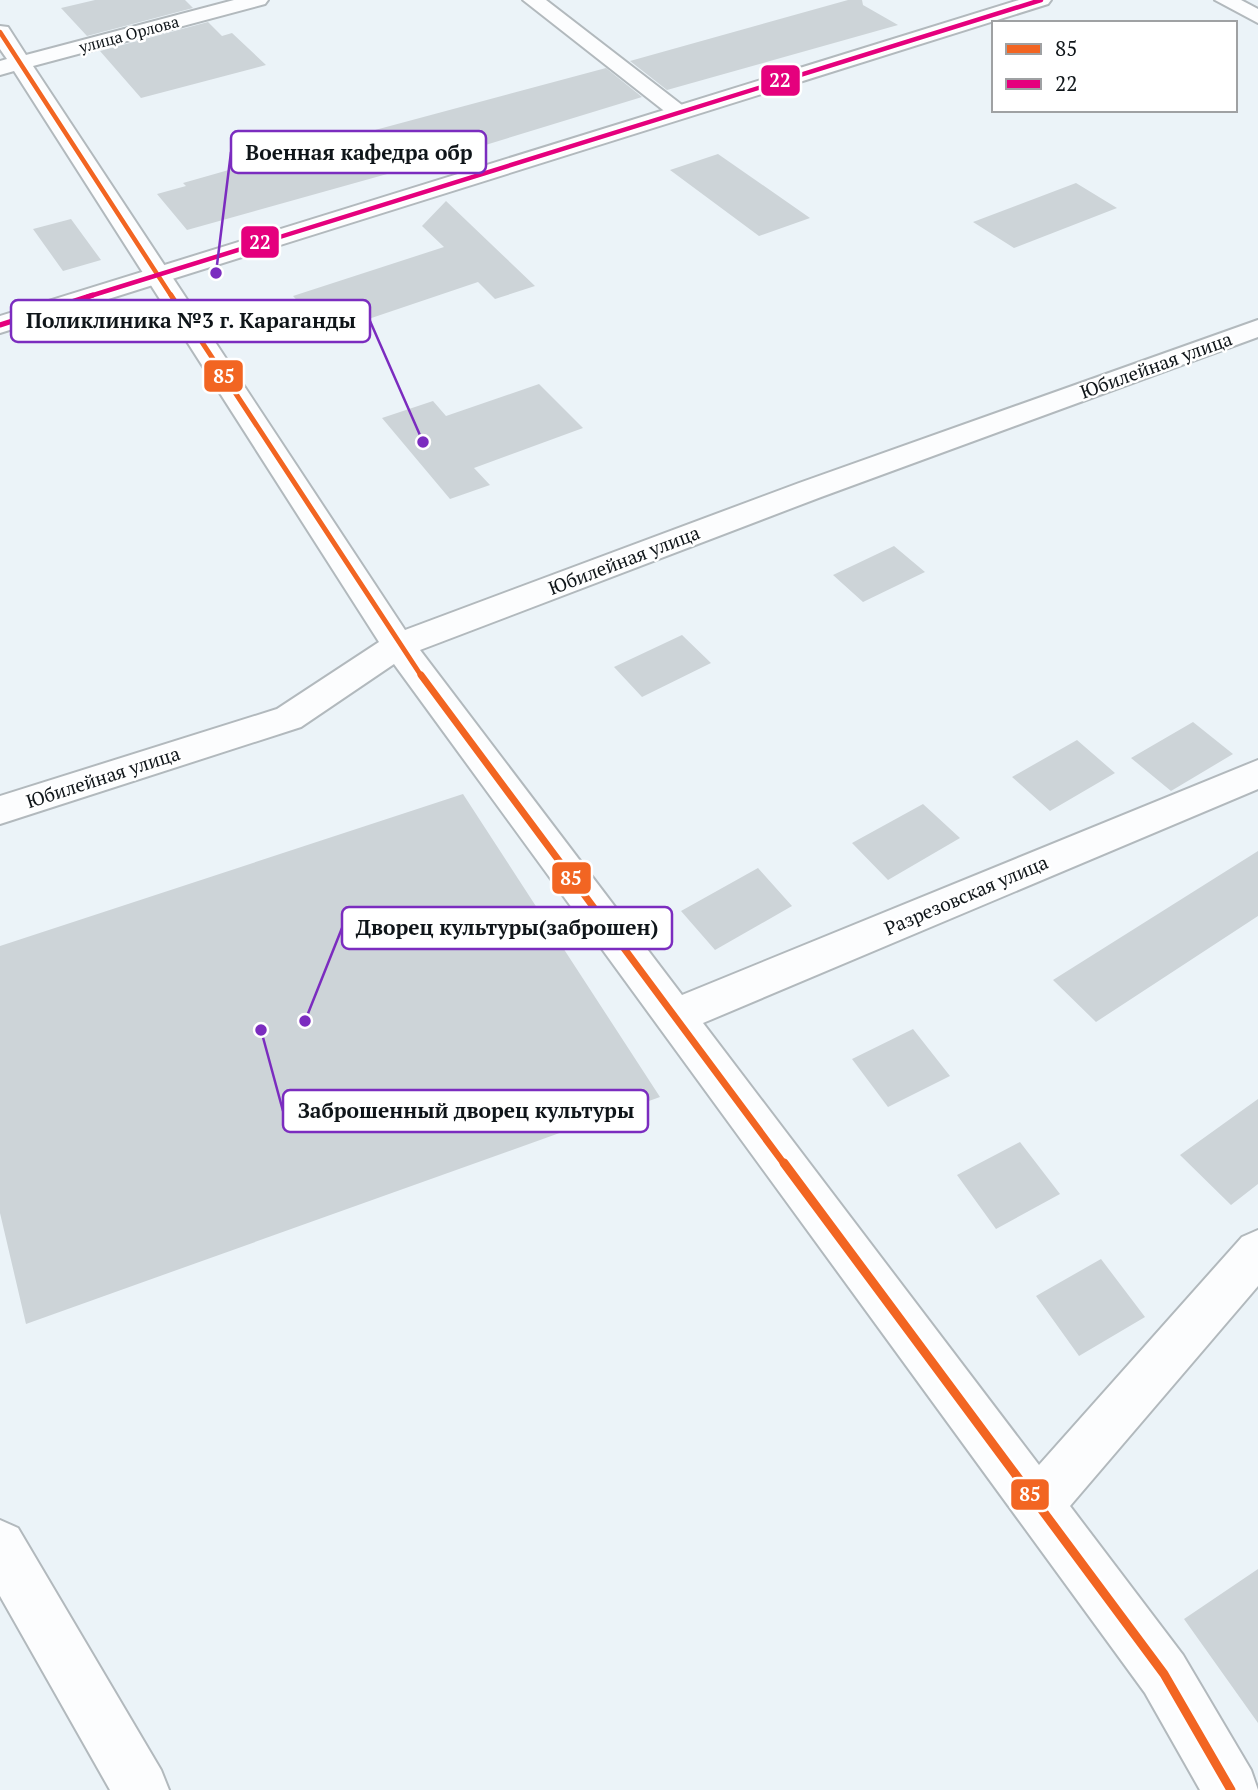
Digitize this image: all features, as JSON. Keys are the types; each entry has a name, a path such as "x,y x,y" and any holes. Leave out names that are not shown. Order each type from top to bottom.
{"street":[{"name":"улица Орлова","path":"6,54 258,0"},
{"path":"533,0 680,112"},
{"path":"0,325 1041,0"},
{"path":"1225,0 1258,16"},
{"path":"6,54 160,275 398,645 1164,1674 1231,1790"},
{"name":"Юбилейная улица","path":"0,810 289,718 398,645 810,490 1258,328"},
{"name":"Разрезовская улица","path":"675,1016 1258,774"},
{"path":"1037,1505 1258,1252"},
{"path":"0,1546 141,1790"}],"building":[{"path":"95,0 185,0 193,8 87,36 61,8"},
{"path":"848,0 862,0 863,5 898,25 667,90 630,61"},
{"path":"208,22 222,36 232,33 266,65 141,98 100,51"},
{"path":"606,68 642,97 430,162 187,230 157,194 186,186 183,183 282,155"},
{"path":"718,154 810,218 759,236 670,170"},
{"path":"1076,183 1117,208 1014,248 973,222"},
{"path":"446,201 535,286 495,299 478,282 327,333 293,296 444,247 422,226"},
{"path":"71,219 101,260 63,271 33,229"},
{"path":"539,384 583,428 474,468 490,485 450,499 382,418 433,401 446,416"},
{"path":"894,546 925,572 863,602 833,575"},
{"path":"682,635 711,663 642,697 614,667"},
{"path":"1193,722 1233,754 1171,791 1131,758"},
{"path":"1077,740 1115,773 1050,811 1012,777"},
{"path":"463,794 660,1097 26,1324 0,1213 0,946"},
{"path":"923,804 960,838 888,880 852,843"},
{"path":"1258,851 1258,916 1096,1022 1053,980"},
{"path":"758,868 792,906 715,950 681,911"},
{"path":"913,1029 950,1076 888,1107 852,1059"},
{"path":"1258,1099 1258,1184 1231,1205 1180,1155"},
{"path":"1020,1142 1060,1194 996,1229 957,1175"},
{"path":"1101,1259 1145,1317 1079,1356 1036,1296"},
{"path":"1258,1569 1258,1723 1184,1619"}],"transit line":[{"name":"22","path":"0,325 322,222 1041,0"},
{"name":"85","path":"0,32 398,645 1164,1674 1231,1790"}],"place":[{"name":"Военная кафедра обр","path":"216,273"},
{"name":"Поликлиника №3 г. Караганды","path":"423,442"},
{"name":"Дворец культуры(заброшен)","path":"305,1021"},
{"name":"Заброшенный дворец культуры","path":"261,1030"}]}
